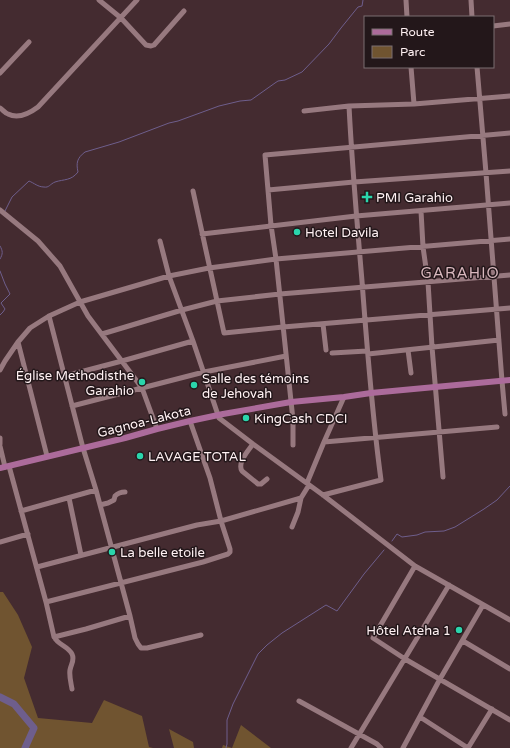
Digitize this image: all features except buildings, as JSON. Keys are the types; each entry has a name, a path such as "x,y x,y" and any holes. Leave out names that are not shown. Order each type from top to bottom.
{"main road":[{"name":"Gagnoa-Lakota","path":"5,467 190,421 291,402 344,398 371,393 510,380"}],"street":[{"path":"99,0 121,18 146,44 150,46 154,44 184,11"},
{"path":"0,108 8,114 21,116 33,112 137,0"},
{"path":"406,0 407,16"},
{"path":"471,0 472,16"},
{"path":"494,26 510,24"},
{"path":"0,73 28,42"},
{"path":"411,68 414,104"},
{"path":"476,68 480,98 496,309 506,414"},
{"path":"304,111 349,106 414,104 510,96"},
{"path":"323,495 381,480 375,437 367,352 349,106"},
{"path":"293,445 293,420 280,294 271,225 265,155 510,133"},
{"path":"268,190 354,182 510,171"},
{"path":"193,190 224,333 510,308"},
{"path":"202,234 356,216 510,203"},
{"path":"0,210 30,233 60,266 88,316 142,388 157,429"},
{"path":"421,211 443,477"},
{"path":"0,370 4,361 30,328 49,316 80,302 170,276 209,268 276,259 510,240"},
{"path":"160,241 170,276 219,418 323,495 415,566 510,620"},
{"path":"102,334 217,301 280,294 510,275"},
{"path":"49,316 83,448 112,547 135,638 141,648 147,648 200,635"},
{"path":"323,324 326,350"},
{"path":"332,353 408,350 499,340"},
{"path":"65,376 193,341"},
{"path":"18,342 47,456"},
{"path":"408,350 412,373"},
{"path":"72,406 204,372 286,356"},
{"path":"292,527 298,512 301,498 344,398"},
{"path":"46,602 203,562 228,554 230,549 210,478 190,421"},
{"path":"324,442 497,427"},
{"path":"0,438 5,467 28,534 54,637 68,649 74,657 70,672 72,689"},
{"path":"253,444 242,461 240,469 258,484 264,483 267,479"},
{"path":"21,511 96,490"},
{"path":"100,505 111,502 114,500 116,495 121,492 125,492"},
{"path":"69,498 82,555"},
{"path":"37,567 197,525 221,521 301,498"},
{"path":"0,542 28,534"},
{"path":"415,566 373,638 405,659 510,720"},
{"path":"351,748 449,585"},
{"path":"403,748 440,679 483,605"},
{"path":"54,637 130,616"},
{"path":"463,641 510,669"},
{"path":"299,701 377,744 381,748"},
{"path":"420,717 468,748 492,709"}],"green space":[{"path":"0,592 3,592 18,615 32,647 24,678 38,718 92,723 104,700 142,716 149,747 153,748 0,748"},
{"path":"241,725 271,748 232,748"},
{"path":"169,729 193,742 194,748 174,748"},
{"path":"223,745 232,748 222,748"}],"waterway":[{"path":"5,211 12,197 29,181 46,187 55,182 73,177 78,172 77,163 80,156 85,152 119,142 219,106 251,100 278,81 285,80 302,72 329,44 358,7 362,6 363,0"},
{"path":"0,246 2,249 2,256 0,259"},
{"path":"0,271 10,294 1,303 5,309 0,315"},
{"path":"392,541 397,534 402,537 417,535 425,532 444,531 455,527 497,500 510,486"},
{"path":"226,748 227,720 233,704 258,654 282,633 326,605 337,611 384,550"},
{"path":"0,697 14,704 34,728 25,748"}],"place":[{"name":"PMI Garahio","path":"367,197"},
{"name":"Hotel Davila","path":"297,232"},
{"name":"Église Methodisthe Garahio","path":"142,382"},
{"name":"Salle des témoins de Jehovah","path":"194,385"},
{"name":"KingCash CDCI","path":"246,418"},
{"name":"LAVAGE TOTAL","path":"140,456"},
{"name":"La belle etoile","path":"112,552"},
{"name":"Hôtel Ateha 1","path":"459,630"}],"district":[{"name":"GARAHIO","path":"460,273"}]}
